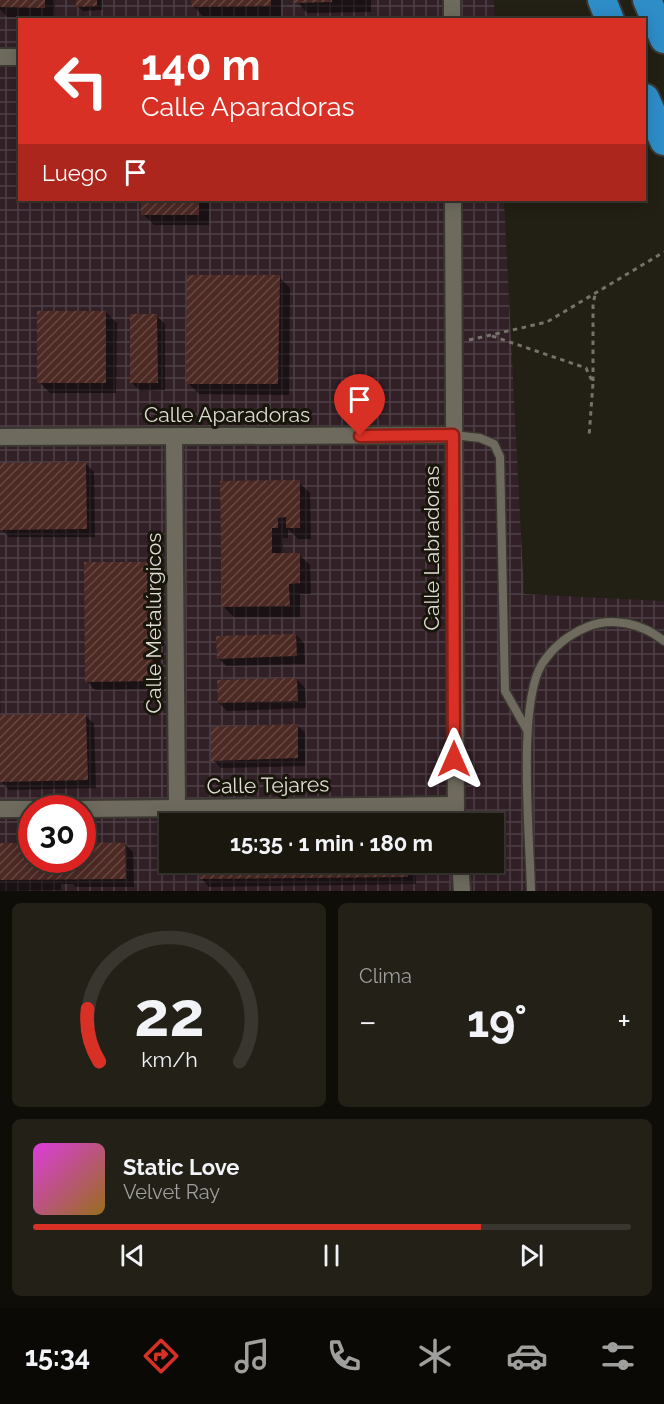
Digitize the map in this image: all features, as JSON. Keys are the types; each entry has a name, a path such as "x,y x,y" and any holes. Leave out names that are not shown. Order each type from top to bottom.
{"highway":[{"path":"602,0 609,18"},
{"path":"647,0 664,39"},
{"path":"646,100 664,141"}],"street":[{"path":"452,0 452,18"},
{"path":"0,57 18,57"},
{"name":"Calle Labradoras","path":"453,201 455,813"},
{"name":"Calle Aparadoras","path":"0,436 453,435"},
{"name":"Calle Metalúrgicos","path":"174,437 177,809"},
{"name":"Calle Tejares","path":"96,809 455,805"},
{"path":"0,809 18,809"},
{"path":"461,873 462,891"}],"lane":[{"path":"453,435 480,438 494,444 500,457 505,691 527,730"},
{"path":"531,891 527,730 529,703 541,666 555,646 574,633 595,624 618,622 639,626 664,641"}],"path":[{"path":"453,344 547,322 664,252"},
{"path":"589,437 593,382 593,304 596,294"},
{"path":"490,336 586,368 593,382"}],"shaded area":[{"path":"0,0 494,0 495,18 18,18 18,201 504,201 524,594 664,601 664,891 0,891"}],"building":[{"path":"0,0 45,0 45,8 0,7"},
{"path":"76,0 97,0 97,6 76,7"},
{"path":"191,0 271,0 271,6 192,7"},
{"path":"294,0 332,0 332,2 295,3"},
{"path":"141,201 199,201 199,215 141,215"},
{"path":"187,275 280,275 278,384 186,384"},
{"path":"37,311 106,311 106,383 37,383"},
{"path":"130,314 157,314 158,383 130,383"},
{"path":"86,462 87,529 0,530 0,463"},
{"path":"300,480 300,528 286,528 286,517 278,518 278,528 272,528 272,553 300,553 300,583 289,584 290,606 222,607 220,481"},
{"path":"84,562 152,562 153,681 85,682"},
{"path":"296,634 297,656 217,659 216,636"},
{"path":"297,678 298,701 218,703 217,680"},
{"path":"86,714 88,780 0,782 0,715"},
{"path":"298,724 298,758 211,761 211,727"},
{"path":"96,842 125,843 126,879 0,880 0,843 18,843 18,873 96,873"},
{"path":"199,873 408,873 408,877 199,879"}],"route":[{"path":"360,436 453,435 454,759"}]}
